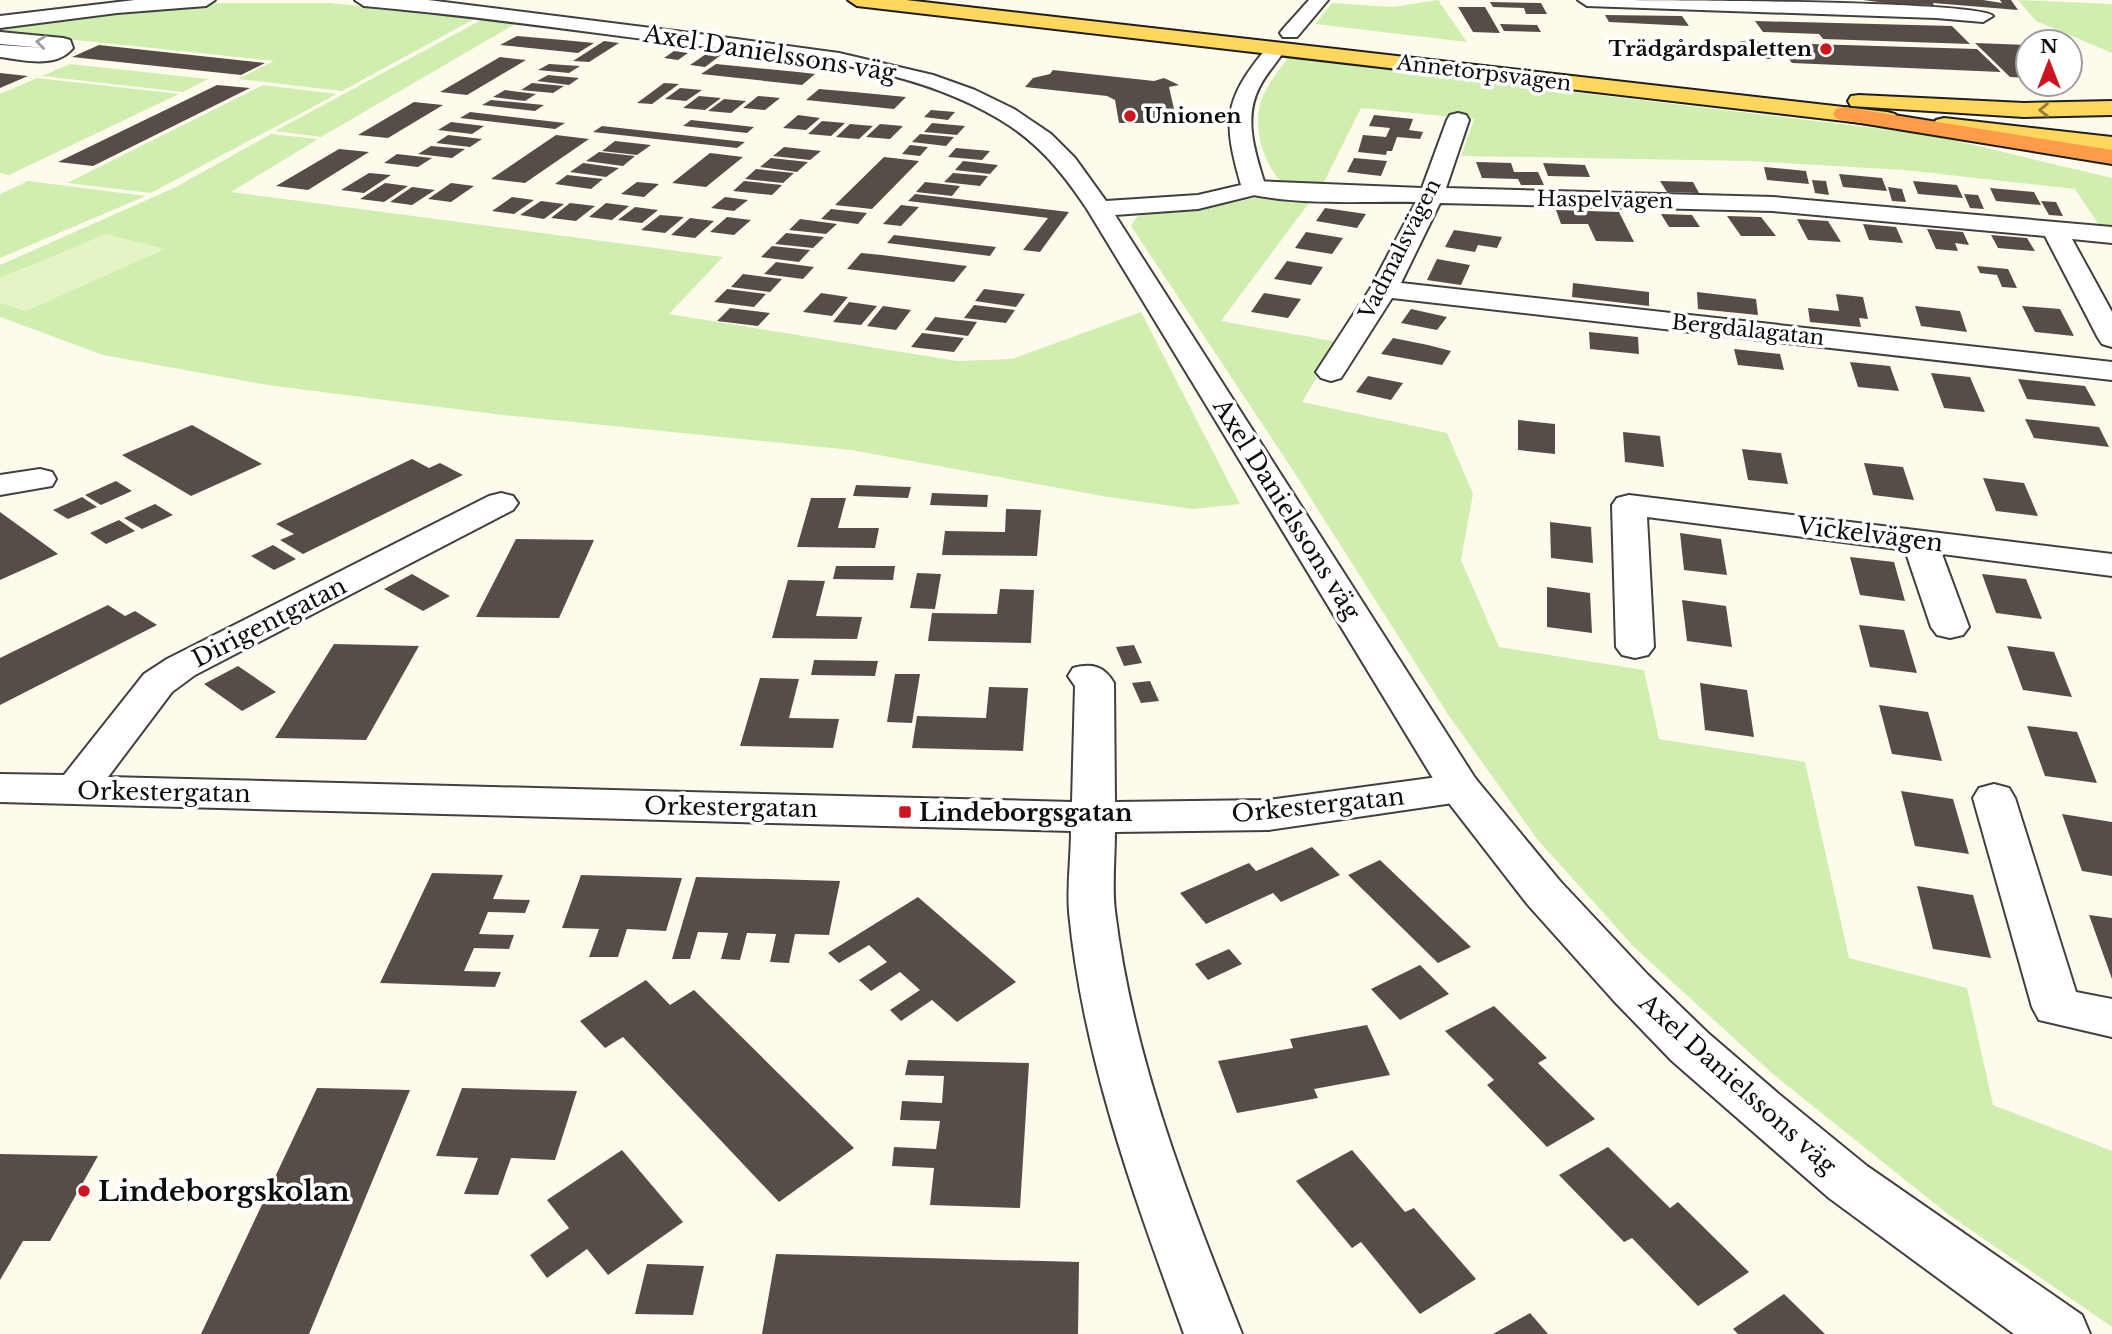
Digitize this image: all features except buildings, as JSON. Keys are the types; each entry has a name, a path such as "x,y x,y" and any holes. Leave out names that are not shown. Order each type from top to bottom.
{"highway":[{"path":"1844,114 2112,157"}],"main road":[{"name":"Annetorpsvägen","path":"857,0 2112,144"},
{"name":"Annetorpsvägen","path":"961,0 1874,103 2024,110 2112,108"}],"street":[{"path":"0,22 106,8 206,0"},
{"name":"Axel Danielssons väg","path":"364,0 847,61 920,78 980,100 1045,140 1074,171 1099,209 1460,788 1544,893 1631,988 1690,1047 1848,1182 2062,1334"},
{"path":"1290,33 1319,0"},
{"path":"1587,0 1736,3 1983,16"},
{"path":"0,38 63,44 63,48 44,56 0,51"},
{"path":"1254,187 1242,146 1240,111 1249,82 1272,54"},
{"name":"Vadmalsvägen","path":"1331,372 1384,289 1431,196 1458,120"},
{"name":"Haspelvägen","path":"1099,209 1213,199 1239,194 1254,187 1303,192 1773,204 2112,235"},
{"path":"2054,230 2112,338"},
{"name":"Bergdalagatan","path":"1384,289 2112,371"},
{"path":"0,485 40,479"},
{"name":"Dirigentgatan","path":"75,790 158,683 181,667 501,503"},
{"name":"Vickelvägen","path":"1634,647 1629,505 2112,565"},
{"path":"1919,540 1950,628"},
{"path":"1087,676 1095,683 1091,817 1092,909 1107,1011 1149,1164 1213,1334"},
{"name":"Orkestergatan","path":"0,788 1091,817 1269,815 1460,788"},
{"path":"1994,798 2056,1007 2112,1018"}],"green space":[{"path":"1438,0 1467,42 1315,24 1332,3 1392,7"},
{"path":"2018,0 2112,4 2112,53 2084,41 2084,28 2053,28 2036,21"},
{"path":"330,3 476,18 342,91 238,79 274,61 0,32 0,27 172,6"},
{"path":"483,19 517,23 321,137 275,131"},
{"path":"1288,58 1932,135 2112,178 2112,226 2099,225 2075,189 1904,170 1749,161 1461,156 1474,119 1361,108 1322,186 1283,184 1264,154 1258,118 1265,91"},
{"path":"70,64 208,79 183,92 42,76"},
{"path":"37,78 179,94 9,175 0,173 0,94"},
{"path":"263,85 337,94 151,193 67,183"},
{"path":"271,134 318,139 231,192 723,257 669,314 957,361 1012,359 1141,312 1240,504 1193,509 1108,497 851,450 503,415 267,385 103,355 0,317 0,265 176,187"},
{"path":"28,181 146,196 0,258 0,194"},
{"path":"1259,197 1312,199 1221,321 1338,342 1302,402 1447,433 1473,494 1461,560 1499,647 1644,670 1659,739 1805,762 1849,958 1967,988 1993,1105 2112,1151 2112,1327 1949,1215 1774,1075 1634,947 1537,839 1449,716 1294,472 1131,226 1137,217 1151,212"},
{"path":"106,234 165,249 26,311 0,303 0,278"}],"place":[{"name":"Trädgårdspaletten","path":"1826,49"},
{"name":"Unionen","path":"1130,116"},
{"name":"Lindeborgsgatan","path":"905,812"},
{"name":"Lindeborgskolan","path":"84,1191"}]}
